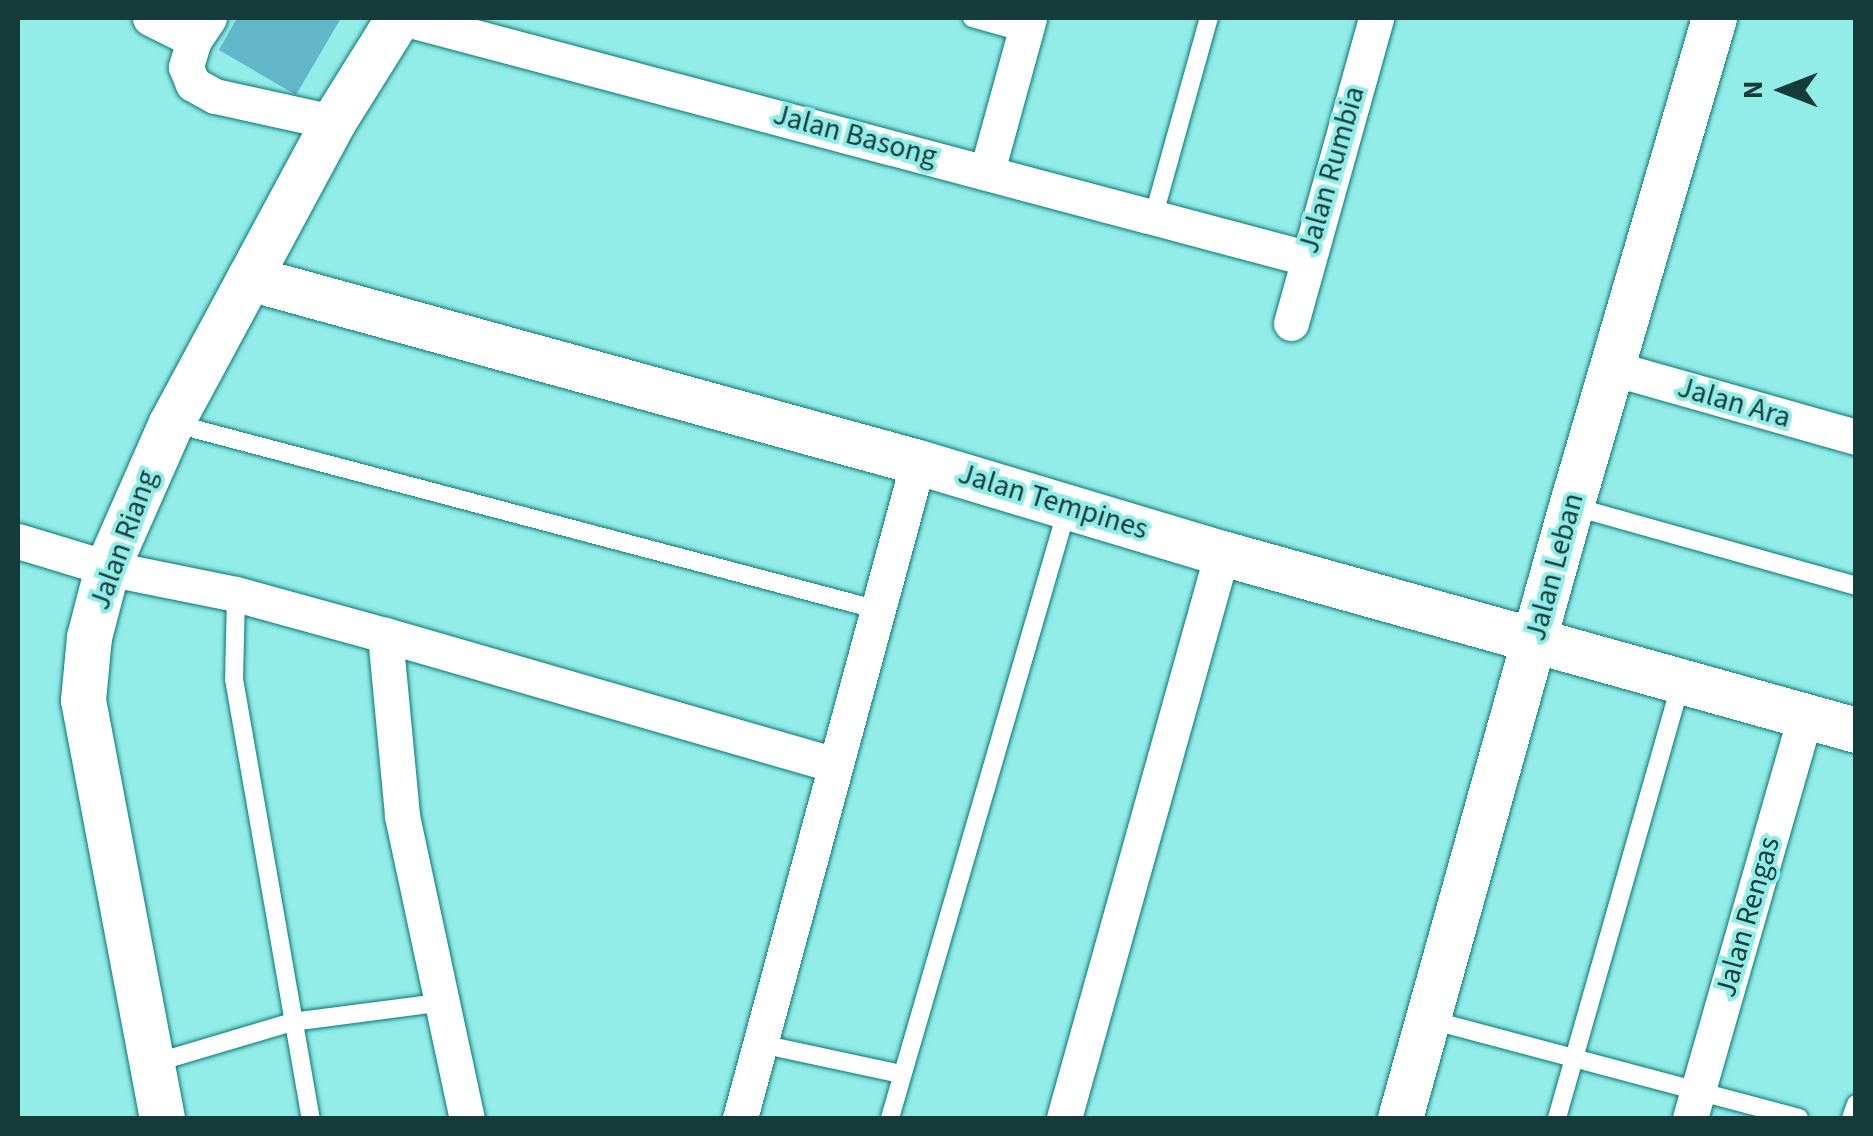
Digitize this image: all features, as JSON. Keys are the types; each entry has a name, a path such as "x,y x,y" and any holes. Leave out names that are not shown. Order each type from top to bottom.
{"street":[{"path":"150,18 201,29 186,67 192,84 215,96 333,122"},
{"name":"Jalan Riang","path":"162,1118 82,700 90,638 107,568 171,423 333,122 401,18"},
{"name":"Jalan Basong","path":"401,18 1306,258"},
{"name":"Jalan Rumbia","path":"1291,323 1306,258 1376,18"},
{"name":"Jalan Leban","path":"1400,1118 1571,506 1714,18"},
{"path":"986,171 1027,25"},
{"name":"Jalan Tempines","path":"249,278 918,462 1222,553 1856,730"},
{"name":"Jalan Ara","path":"1612,368 1856,437"},
{"path":"740,1118 918,462"},
{"path":"18,542 107,568 236,594 833,764"},
{"path":"1064,1118 1222,553"},
{"path":"386,635 402,816 439,1003 467,1118"},
{"name":"Jalan Rengas","path":"1694,1105 1806,716"}],"lane":[{"path":"972,18 1027,25"},
{"path":"1153,218 1209,18"},
{"path":"171,423 879,610"},
{"path":"890,1118 1068,506"},
{"path":"1571,506 1856,586"},
{"path":"236,594 234,680 311,1118"},
{"path":"1557,1118 1681,682"},
{"path":"150,1064 292,1022 439,1003"},
{"path":"1427,1019 1574,1059 1694,1105 1798,1118"},
{"path":"761,1044 901,1074"},
{"path":"1852,1118 1856,1104"}],"building":[{"path":"237,18 341,18 296,95 219,50"}]}
